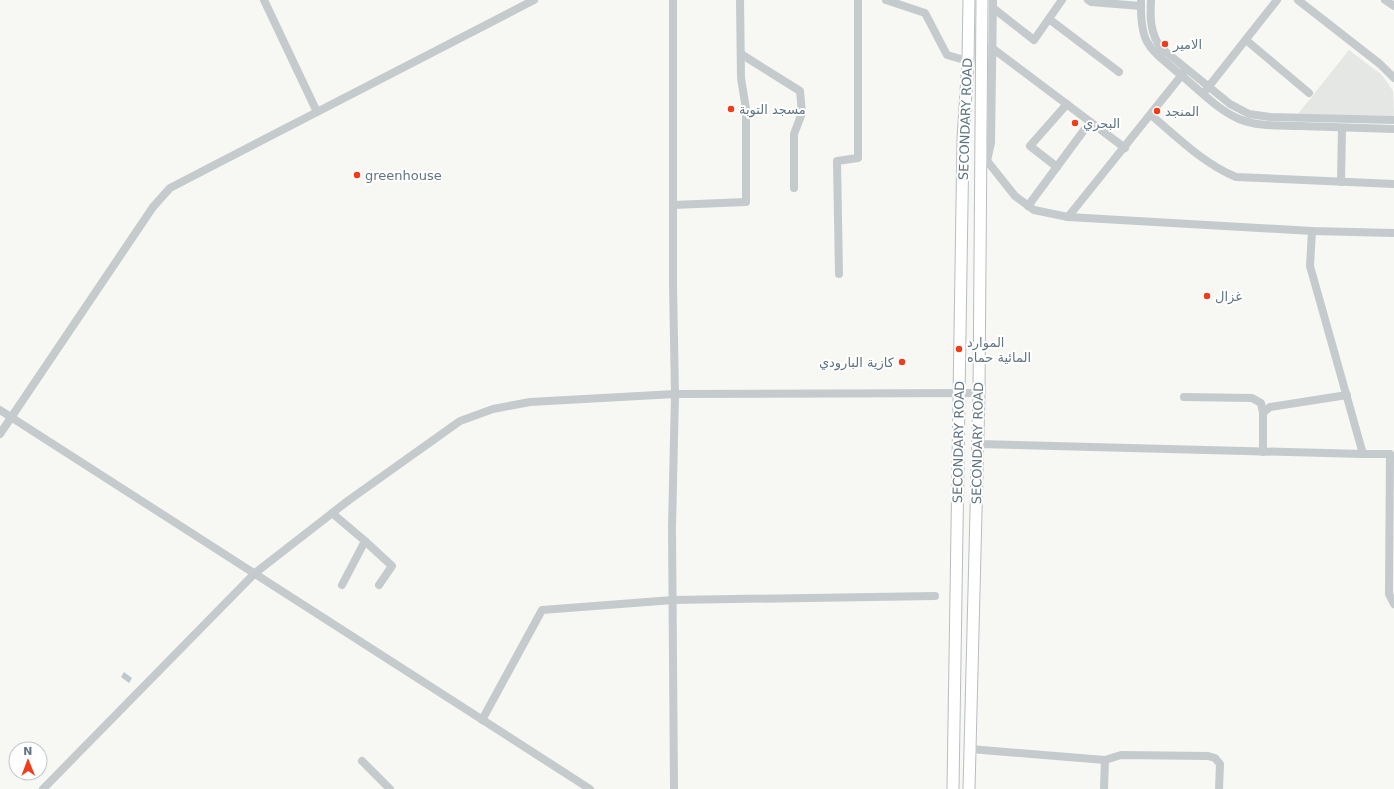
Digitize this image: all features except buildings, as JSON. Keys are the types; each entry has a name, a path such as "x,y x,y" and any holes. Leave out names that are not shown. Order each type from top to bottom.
{"main road":[{"name":"SECONDARY ROAD","path":"953,789 963,139 968,61 969,0"},
{"name":"SECONDARY ROAD","path":"969,789 979,393 982,0"}],"street":[{"path":"264,0 317,112"},
{"path":"0,434 154,207 170,188 534,0"},
{"path":"672,0 672,205 675,394 673,600 674,789"},
{"path":"672,205 746,202 746,110 742,78 740,0"},
{"path":"839,274 838,161 858,158 858,0"},
{"path":"886,0 925,13 947,55 968,61"},
{"path":"993,4 1034,40 1062,0"},
{"path":"1088,0 1091,2 1141,3 1140,25 1145,42 1160,58 1209,87 1230,104 1249,114 1270,117 1394,120"},
{"path":"1151,0 1150,28 1154,39 1160,48 1203,93 1224,110 1239,119 1254,124 1394,129"},
{"path":"1203,93 1277,0"},
{"path":"1298,0 1380,64 1394,78"},
{"path":"1385,0 1394,6"},
{"path":"987,161 990,143 993,4"},
{"path":"1049,19 1119,72"},
{"path":"1246,40 1309,93"},
{"path":"992,48 1125,148"},
{"path":"741,54 800,91 802,113 794,134 794,188"},
{"path":"1068,218 1184,72"},
{"path":"1057,167 1030,146 1067,104"},
{"path":"1151,115 1196,153 1224,172 1236,177 1394,184"},
{"path":"1028,206 1090,122"},
{"path":"1341,182 1342,128"},
{"path":"980,152 1015,196 1028,206 1034,210 1068,218 1394,233"},
{"path":"1312,230 1310,266 1363,454"},
{"path":"43,789 255,573 332,513 460,421 492,409 530,402 675,394 979,393"},
{"path":"1263,413 1270,407 1347,395"},
{"path":"1184,397 1252,398 1261,403 1263,413 1263,452"},
{"path":"0,410 590,789"},
{"path":"978,444 1390,454 1389,594 1394,604"},
{"path":"332,513 392,566 379,585"},
{"path":"342,585 365,541"},
{"path":"482,720 542,610 673,600 935,596"},
{"path":"970,749 1105,760 1121,755 1208,756 1215,758 1220,764 1219,789"},
{"path":"1104,789 1105,760"},
{"path":"362,761 390,789"}],"shaded area":[{"path":"1349,50 1382,75 1393,91 1394,117 1298,114"},
{"path":"124,672 132,678 129,683 121,677"}],"place":[{"name":"الامير","path":"1165,44"},
{"name":"مسجد التوبة","path":"731,109"},
{"name":"المنجد","path":"1157,111"},
{"name":"البحري","path":"1075,123"},
{"name":"greenhouse","path":"357,175"},
{"name":"غزال","path":"1207,296"},
{"name":"الموارد المائية حماه","path":"959,349"},
{"name":"كازية البارودي","path":"902,362"}]}
